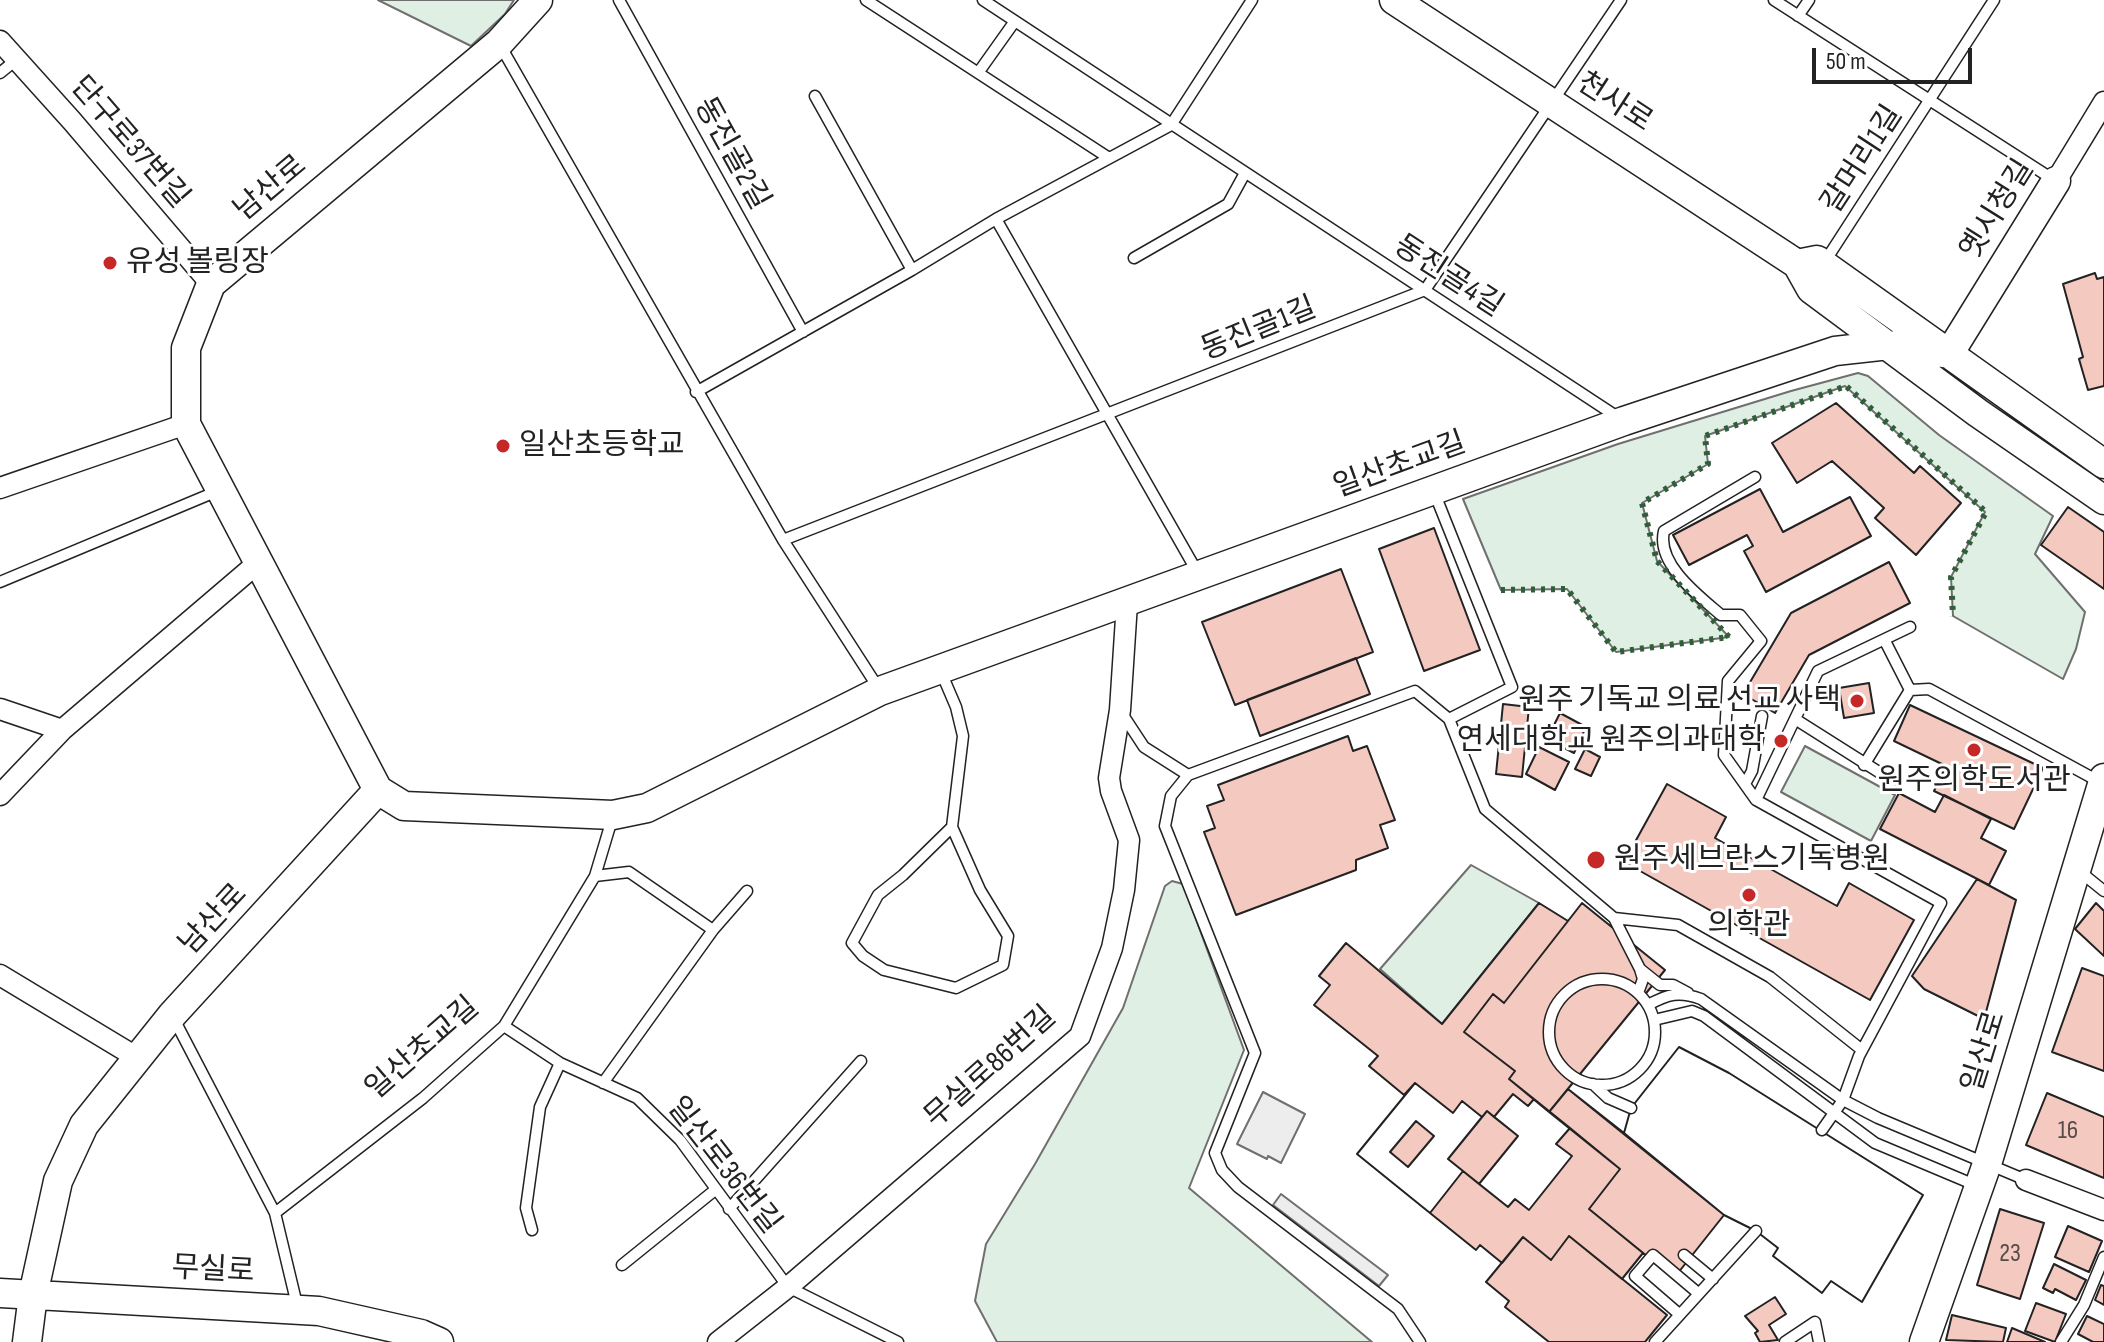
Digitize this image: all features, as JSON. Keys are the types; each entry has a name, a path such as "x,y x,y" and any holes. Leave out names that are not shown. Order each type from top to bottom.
{"street":[{"name":"남산로","path":"27,1342 33,1295 58,1181 84,1125 172,1015 378,790 186,424 186,348 211,284 499,43 538,0"},
{"name":"천사로","path":"1394,0 1552,104 1949,354 2104,464"},
{"name":"단구로37번길","path":"0,41 8,67 72,121 211,284"},
{"name":"옛시청길","path":"1949,354 2103,106"},
{"name":"천사로","path":"1810,264 1811,289 1978,413 2104,500"},
{"path":"1889,345 1949,354"},
{"name":"일산초교길","path":"378,790 404,806 613,815 647,808 880,691 1624,421 1835,351 1889,345"},
{"path":"1835,351 1878,362 1947,414 1978,413"},
{"path":"0,488 186,424"},
{"path":"0,795 62,730 260,561"},
{"name":"무실로86번길","path":"718,1342 788,1287 1080,1036 1112,948 1124,890 1129,840 1109,778 1120,710 1127,603"},
{"path":"0,709 62,730"},
{"name":"일산로","path":"1924,1342 1983,1175 2103,781"},
{"path":"0,975 136,1057"},
{"path":"2026,1180 2104,1210"},
{"name":"무실로","path":"0,1293 319,1311 425,1339"}],"lane":[{"name":"동진골2길","path":"619,0 803,332"},
{"path":"866,0 1109,158"},
{"name":"동진골4길","path":"983,0 1624,421"},
{"path":"696,392 996,219 1171,125 1252,0"},
{"path":"1425,290 1621,0"},
{"path":"1774,0 2056,181"},
{"path":"1798,16 1809,0"},
{"name":"갈머리1길","path":"1810,264 1930,100 1994,0"},
{"path":"978,73 1015,21"},
{"path":"499,43 783,540 880,691"},
{"path":"815,96 912,270"},
{"path":"1134,258 1228,204 1245,173"},
{"path":"996,219 1200,576"},
{"name":"동진골1길","path":"783,540 1425,290"},
{"path":"1755,477 1664,531 1661,543 1668,561 1700,597 1721,615 1740,615 1761,641 1728,681 1724,755 1756,800 1941,903 1862,1050 1843,1100 1822,1130"},
{"path":"0,582 221,490"},
{"path":"1433,490 1512,687 1449,719"},
{"path":"1756,800 1818,671 1910,627"},
{"path":"1885,641 1910,690"},
{"path":"940,670 956,707 963,736 952,827 980,890 1008,936 1003,965 956,988 884,970 863,956 852,943 878,895 952,827"},
{"path":"1910,690 1929,689 2103,781"},
{"path":"1864,765 1910,690"},
{"path":"1420,1342 1398,1309 1238,1187 1222,1170 1215,1153 1255,1053 1165,826 1171,796 1188,775 1415,691 1449,719 1485,809 1614,918 1640,969 1643,979 1638,993"},
{"path":"1120,710 1144,747 1188,775"},
{"path":"1745,784 1752,771 1762,716"},
{"path":"1795,719 1893,781"},
{"name":"일산초교길","path":"275,1213 423,1098 504,1026 595,876 613,815"},
{"path":"2075,868 2104,891"},
{"path":"595,876 629,872 713,930"},
{"path":"603,1083 713,930 747,891"},
{"path":"1614,918 1678,925 1770,977 1862,1050"},
{"path":"1640,969 1660,985 1673,985 1701,999 1843,1100 1983,1175"},
{"path":"1605,979 1623,983 1638,993 1648,1005 1654,1020 1655,1037 1651,1052 1643,1066 1622,1080 1605,1085 1579,1079 1564,1068 1554,1053 1550,1036 1551,1018 1558,1002 1579,985 1605,979"},
{"path":"1648,1005 1668,994 1683,993 1701,999"},
{"path":"1654,1020 1692,1011 1704,1016 1875,1143 1983,1175 2026,1180"},
{"path":"172,1015 275,1213 298,1310"},
{"name":"일산로36번길","path":"504,1026 560,1063 637,1098 680,1140 788,1287 898,1342"},
{"path":"729,1209 861,1061"},
{"path":"532,1230 526,1208 540,1107 560,1063"},
{"path":"1593,1083 1608,1098 1631,1108 1618,1091 1622,1080"},
{"path":"622,1265 715,1190"},
{"path":"1655,1342 1756,1231"},
{"path":"1679,1314 1635,1276 1653,1255 1698,1293"},
{"path":"1684,1255 1713,1279"},
{"path":"2061,1342 2084,1305 2104,1257"},
{"path":"1785,1342 1815,1322 1819,1342"}],"green space":[{"path":"378,0 514,0 505,14 471,46"},
{"path":"1858,373 1868,376 1939,435 2053,516 2035,554 2085,612 2076,649 2063,679 1953,616 1951,577 1985,512 1845,386 1705,436 1708,464 1642,503 1657,561 1729,637 1616,652 1567,589 1501,590 1463,499 1618,444"},
{"path":"1805,746 1895,795 1871,841 1781,792"},
{"path":"1471,865 1539,903 1442,1024 1380,969"},
{"path":"1172,881 1183,884 1244,1050 1189,1188 1372,1342 997,1342 975,1301 986,1244 1123,1008 1165,886"}],"shaded area":[{"path":"1263,1092 1305,1114 1281,1163 1237,1144"},
{"path":"1281,1194 1388,1275 1379,1286 1273,1205"}],"building":[{"path":"2095,273 2097,279 2104,277 2104,386 2088,390 2079,359 2083,357 2063,284"},
{"path":"1836,403 1914,473 1920,466 1961,503 1916,555 1875,518 1884,508 1832,461 1797,483 1772,443"},
{"path":"1760,489 1783,532 1850,497 1871,536 1766,592 1744,551 1753,546 1747,535 1689,565 1673,535"},
{"path":"2068,507 2104,532 2104,589 2041,545"},
{"path":"1434,528 1480,650 1424,671 1379,549"},
{"path":"1889,562 1910,603 1809,655 1775,713 1743,694 1791,613"},
{"path":"1341,569 1373,652 1235,705 1202,622"},
{"path":"1356,658 1370,694 1260,736 1247,700"},
{"name":"원주 기독교 의료 선교 사택","path":"1869,683 1874,713 1844,718 1839,688"},
{"path":"1503,704 1529,707 1522,777 1496,774"},
{"path":"1910,705 2043,768 2014,829 1934,791 1946,766 1894,741"},
{"path":"1560,713 1586,727 1574,753 1547,739"},
{"path":"1348,736 1353,751 1367,746 1395,820 1380,825 1388,848 1356,860 1356,870 1236,915 1204,832 1215,828 1207,806 1224,800 1218,785"},
{"path":"1539,747 1569,762 1555,790 1526,774"},
{"path":"1585,749 1600,757 1591,776 1575,769"},
{"name":"의학관","path":"1667,784 1726,817 1715,838 1837,906 1849,883 1914,920 1870,1000 1624,862"},
{"path":"1899,793 1935,812 1944,795 1991,819 1981,838 2006,851 1989,885 1880,829"},
{"path":"1977,879 2016,900 1986,1012 1980,1017 1924,989 1912,976"},
{"name":"원주세브란스기독병원","path":"1539,903 1568,921 1504,1003 1493,994 1464,1032 1515,1071 1509,1079 1534,1099 1528,1106 1513,1094 1494,1117 1518,1136 1479,1184 1508,1207 1515,1199 1529,1210 1572,1156 1556,1144 1570,1128 1620,1169 1589,1209 1643,1253 1622,1279 1569,1236 1551,1260 1523,1237 1502,1263 1480,1245 1476,1250 1430,1213 1463,1171 1448,1159 1482,1117 1462,1101 1453,1113 1415,1083 1404,1095 1369,1066 1378,1056 1314,1005 1330,985 1319,976 1346,943 1442,1024"},
{"path":"1582,903 1665,970 1549,1112 1509,1079 1515,1071 1464,1032 1493,994 1504,1003"},
{"path":"2096,903 2104,911 2104,956 2075,929"},
{"path":"2082,968 2104,976 2104,1071 2052,1052"},
{"path":"1679,1047 1729,1073 1923,1195 1862,1302 1831,1281 1822,1293 1773,1256 1778,1248 1756,1231 1724,1215 1568,1089 1624,1133 1631,1108"},
{"path":"1679,1047 1729,1073 1923,1195 1862,1302 1831,1281 1822,1293 1773,1256 1778,1248 1756,1231 1724,1215 1624,1133 1631,1108"},
{"path":"1415,1083 1453,1113 1462,1101 1482,1117 1448,1159 1463,1171 1430,1213 1357,1154","holes":["1416,1121 1434,1136 1408,1167 1390,1152"]},
{"path":"1415,1083 1453,1113 1462,1101 1482,1117 1448,1159 1463,1171 1430,1213 1357,1154"},
{"path":"1568,1089 1724,1215 1674,1278 1589,1209 1620,1169 1549,1112"},
{"path":"2047,1093 2104,1117 2104,1178 2026,1145"},
{"path":"1513,1094 1528,1106 1534,1099 1570,1128 1556,1144 1572,1156 1529,1210 1515,1199 1508,1207 1479,1184 1518,1136 1494,1117"},
{"path":"1513,1094 1528,1106 1534,1099 1570,1128 1556,1144 1572,1156 1529,1210 1515,1199 1508,1207 1448,1159 1487,1111 1494,1117"},
{"path":"1487,1111 1518,1136 1479,1184 1448,1159"},
{"path":"1416,1121 1434,1136 1408,1167 1390,1152"},
{"path":"1416,1121 1434,1136 1408,1167 1390,1152"},
{"path":"2000,1209 2044,1223 2020,1299 1977,1285"},
{"path":"2068,1226 2102,1241 2089,1272 2055,1257"},
{"path":"1569,1236 1667,1315 1645,1342 1549,1342 1505,1307 1509,1301 1486,1282 1523,1237 1551,1260"},
{"path":"2054,1264 2086,1280 2076,1300 2055,1289 2053,1293 2043,1288"},
{"path":"2101,1285 2104,1286 2104,1305 2095,1300"},
{"path":"1775,1297 1786,1314 1769,1325 1778,1340 1760,1342 1755,1333 1758,1331 1745,1316"},
{"path":"2036,1303 2066,1314 2055,1342 2025,1331"},
{"path":"1952,1315 2006,1328 2003,1342 1946,1340"},
{"path":"2087,1316 2104,1324 2104,1342 2093,1342 2078,1334"},
{"path":"2012,1328 2045,1342 2007,1342"}],"hedge":[{"path":"1501,590 1567,589 1616,652 1729,637 1657,561 1642,503 1708,464 1705,436 1846,386 1986,512 1951,577 1953,616"}],"place":[{"name":"유성 볼링장","path":"110,263"},
{"name":"일산초등학교","path":"503,446"},
{"name":"원주 기독교 의료 선교 사택","path":"1857,701"},
{"name":"연세대학교 원주의과대학","path":"1781,741"},
{"name":"원주의학도서관","path":"1974,750"},
{"name":"원주세브란스기독병원","path":"1596,860"},
{"name":"의학관","path":"1749,895"}]}
